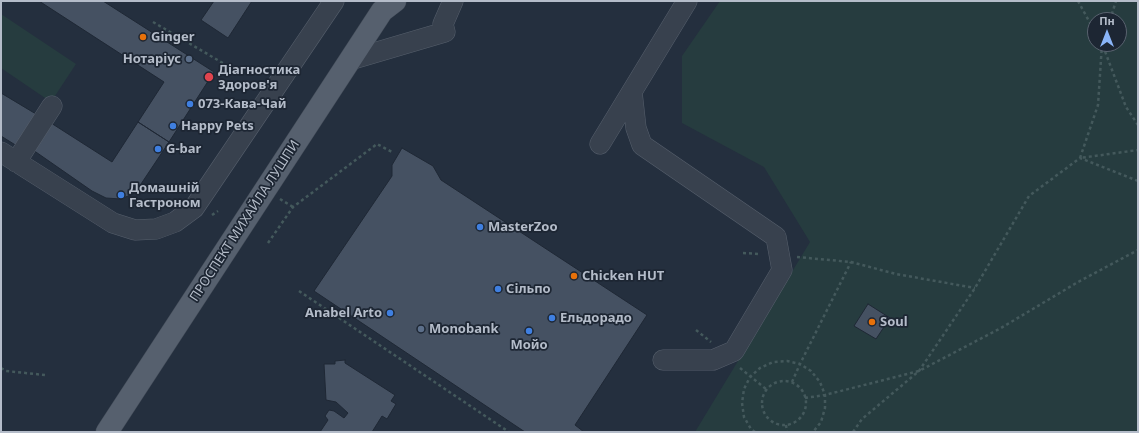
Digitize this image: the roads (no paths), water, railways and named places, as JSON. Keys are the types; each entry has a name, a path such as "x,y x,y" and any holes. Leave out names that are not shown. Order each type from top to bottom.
{"main road":[{"name":"ПРОСПЕКТ МИХАЙЛА ЛУШПИ","path":"107,432 387,4"}],"lane":[{"path":"52,106 9,157 113,223 136,230 156,228 175,222 194,208 334,1"},
{"path":"350,60 445,32 443,24 454,1"},
{"path":"600,144 687,1"},
{"path":"632,92 636,128 642,145 776,237 782,270 734,351 713,360 662,360"}],"place":[{"name":"Ginger","path":"143,37"},
{"name":"Нотаріус","path":"189,59"},
{"name":"Діагностика Здоров'я","path":"209,77"},
{"name":"073-Кава-Чай","path":"190,104"},
{"name":"Happy Pets","path":"173,126"},
{"name":"G-bar","path":"158,149"},
{"name":"Домашній Гастроном","path":"121,195"},
{"name":"MasterZoo","path":"480,227"},
{"name":"Chicken HUT","path":"574,276"},
{"name":"Сільпо","path":"498,289"},
{"name":"Anabel Arto","path":"390,313"},
{"name":"Ельдорадо","path":"552,318"},
{"name":"Soul","path":"872,322"},
{"name":"Monobank","path":"421,329"},
{"name":"Мойо","path":"529,331"}]}
